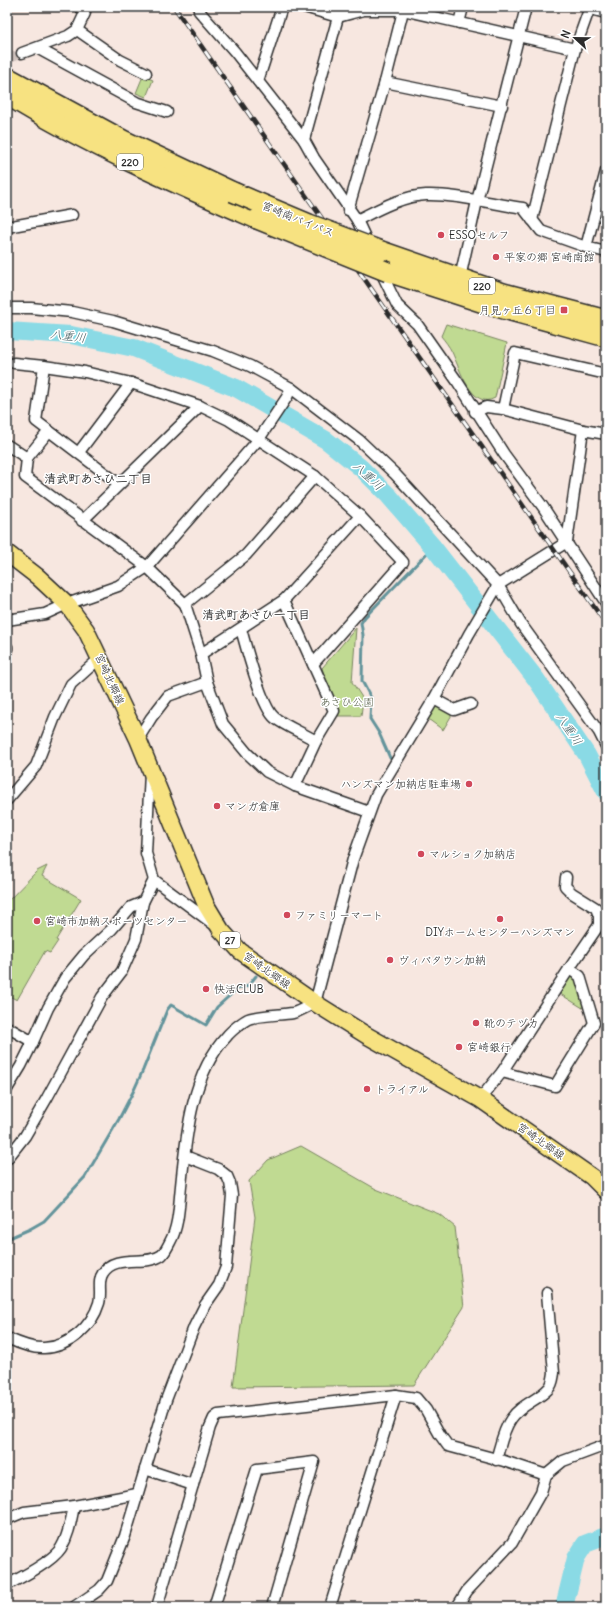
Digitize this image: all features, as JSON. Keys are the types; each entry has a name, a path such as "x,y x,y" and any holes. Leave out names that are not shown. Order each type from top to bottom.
{"highway":[{"name":"宮崎南バイパス","path":"7,77 122,140 234,192 309,224 381,251 503,293 606,320"},
{"name":"宮崎南バイパス","path":"7,96 120,157 187,189 388,272 500,308 606,337"}],"main road":[{"name":"宮崎北郷線","path":"7,553 38,577 67,604 86,630 138,739 206,905 221,930 240,951 315,1003 366,1035 480,1099 592,1177 606,1191"}],"street":[{"path":"22,53 77,30 85,13 80,7"},
{"path":"201,7 199,12 235,52 304,140 314,158 356,220 397,305 417,324 504,454 544,507 606,603"},
{"path":"258,81 282,7"},
{"path":"304,7 338,17 364,10 403,8 459,23 575,48"},
{"path":"459,23 463,7"},
{"path":"460,278 477,201 526,7"},
{"path":"348,210 385,82 403,8"},
{"path":"532,220 575,48 590,8 606,13"},
{"path":"304,140 338,17"},
{"path":"77,30 120,60 146,73"},
{"path":"37,48 136,102 168,112"},
{"path":"385,82 502,106"},
{"path":"586,247 606,171"},
{"path":"356,220 381,208 403,200 425,195 453,197 523,208 541,231 586,247 606,252"},
{"path":"7,227 72,215"},
{"path":"7,308 30,308 72,312 113,321 213,351 250,366 359,440 395,474 495,589 599,732 606,746"},
{"path":"503,409 515,353 606,374"},
{"path":"14,363 85,372 130,383 200,406 262,435 315,476 360,516 404,562 313,664"},
{"path":"44,366 36,421 79,452 119,484"},
{"path":"79,452 130,383"},
{"path":"7,620 45,614 67,604 118,586 147,568 262,435 289,392"},
{"path":"82,520 200,406"},
{"path":"475,412 486,407 503,409 583,430 606,434"},
{"path":"7,1338 33,1347 44,1348 67,1342 85,1328 95,1313 100,1297 100,1282 103,1272 107,1268 120,1262 149,1260 162,1255 171,1240 178,1216 189,1121 194,1098 208,1061 227,1036 248,1019 295,1013 315,1003 353,859 376,795 434,699 495,589 567,542 583,430"},
{"path":"49,431 27,458 25,477 147,568 185,604 202,654 207,682 224,724 247,753 267,772 295,786 369,812"},
{"path":"7,445 27,458"},
{"path":"185,604 246,555 315,476"},
{"path":"202,654 284,600 360,516"},
{"path":"284,600 334,711 316,741 295,786"},
{"path":"241,629 264,700 274,717 316,741"},
{"path":"7,800 36,766 55,718 71,684 100,658"},
{"path":"138,739 151,718 168,696 207,682"},
{"path":"434,699 454,710 471,704"},
{"path":"150,770 146,853 154,880 221,930"},
{"path":"480,1099 502,1072 599,926 599,916 596,908 572,893 565,886 566,877"},
{"path":"7,1159 25,1136 102,997 122,971 136,939 144,902 154,880"},
{"path":"7,1088 21,1066 48,1008 65,978 84,955 112,929 131,907 144,902"},
{"path":"502,1072 555,1086 594,1023 580,976 569,969"},
{"path":"7,1028 33,1042"},
{"path":"74,1607 99,1590 107,1581 125,1536 166,1400 194,1327 205,1305 219,1285 226,1267 232,1195 230,1183 226,1176 218,1169 185,1156"},
{"path":"496,1460 511,1418 528,1402 549,1388 553,1381 554,1373 547,1293"},
{"path":"330,1607 396,1395"},
{"path":"157,1607 210,1427 214,1418 218,1415 396,1395 416,1398 426,1410 448,1446 504,1461 546,1475"},
{"path":"457,1607 467,1591 512,1543 541,1492 546,1475 563,1461 606,1445"},
{"path":"214,1607 257,1469 314,1462 272,1607"},
{"path":"145,1469 193,1485"},
{"path":"7,1519 24,1512 74,1506 137,1494"},
{"path":"7,1584 42,1565 61,1549 68,1534 74,1506"}],"green space":[{"path":"143,76 153,80 146,97 136,93"},
{"path":"446,324 507,343 495,398 487,400 480,398 473,393 468,386 451,350 441,336"},
{"name":"あさひ公園","path":"356,628 352,682 363,699 361,716 337,716 322,668"},
{"path":"437,704 453,713 443,730 428,719"},
{"name":"宮崎市加納スポーツセンター","path":"47,866 42,876 81,899 56,940 58,941 50,953 45,951 17,1000 7,995 7,902 37,871"},
{"path":"573,976 577,980 586,1010 557,992 567,977"},
{"path":"301,1146 376,1189 439,1214 455,1227 464,1307 414,1385 233,1387 255,1217 249,1181 268,1160"}],"waterway":[{"name":"八重川","path":"7,331 71,335 134,348 236,388 326,440 361,468 389,496 433,547 536,679 587,755 606,792"},
{"path":"390,758 379,733 370,719 371,698 362,681 363,635 361,623 365,617 433,547"},
{"path":"7,1239 44,1221 85,1177 134,1090 167,1010 171,1005 206,1025 217,1007 237,989 248,986 256,976"},
{"path":"564,1607 576,1558 585,1544 606,1536"}],"tunnel":[{"path":"7,59 22,53"}],"railway":[{"path":"174,7 606,624"}],"place":[{"name":"ESSOセルフ","path":"441,235"},
{"name":"平家の郷 宮崎南館","path":"496,257"},
{"name":"月見ヶ丘６丁目","path":"564,310"},
{"name":"ハンズマン加納店駐車場","path":"469,784"},
{"name":"マンガ倉庫","path":"217,806"},
{"name":"マルショク加納店","path":"421,854"},
{"name":"ファミリーマート","path":"287,915"},
{"name":"DIYホームセンターハンズマン","path":"500,919"},
{"name":"宮崎市加納スポーツセンター","path":"37,921"},
{"name":"ヴィバタウン加納","path":"390,960"},
{"name":"快活CLUB","path":"206,989"},
{"name":"靴のテヅカ","path":"476,1023"},
{"name":"宮崎銀行","path":"459,1047"},
{"name":"トライアル","path":"367,1089"}],"district":[{"name":"清武町あさひ二丁目","path":"98,479"},
{"name":"清武町あさひ一丁目","path":"256,615"}]}
